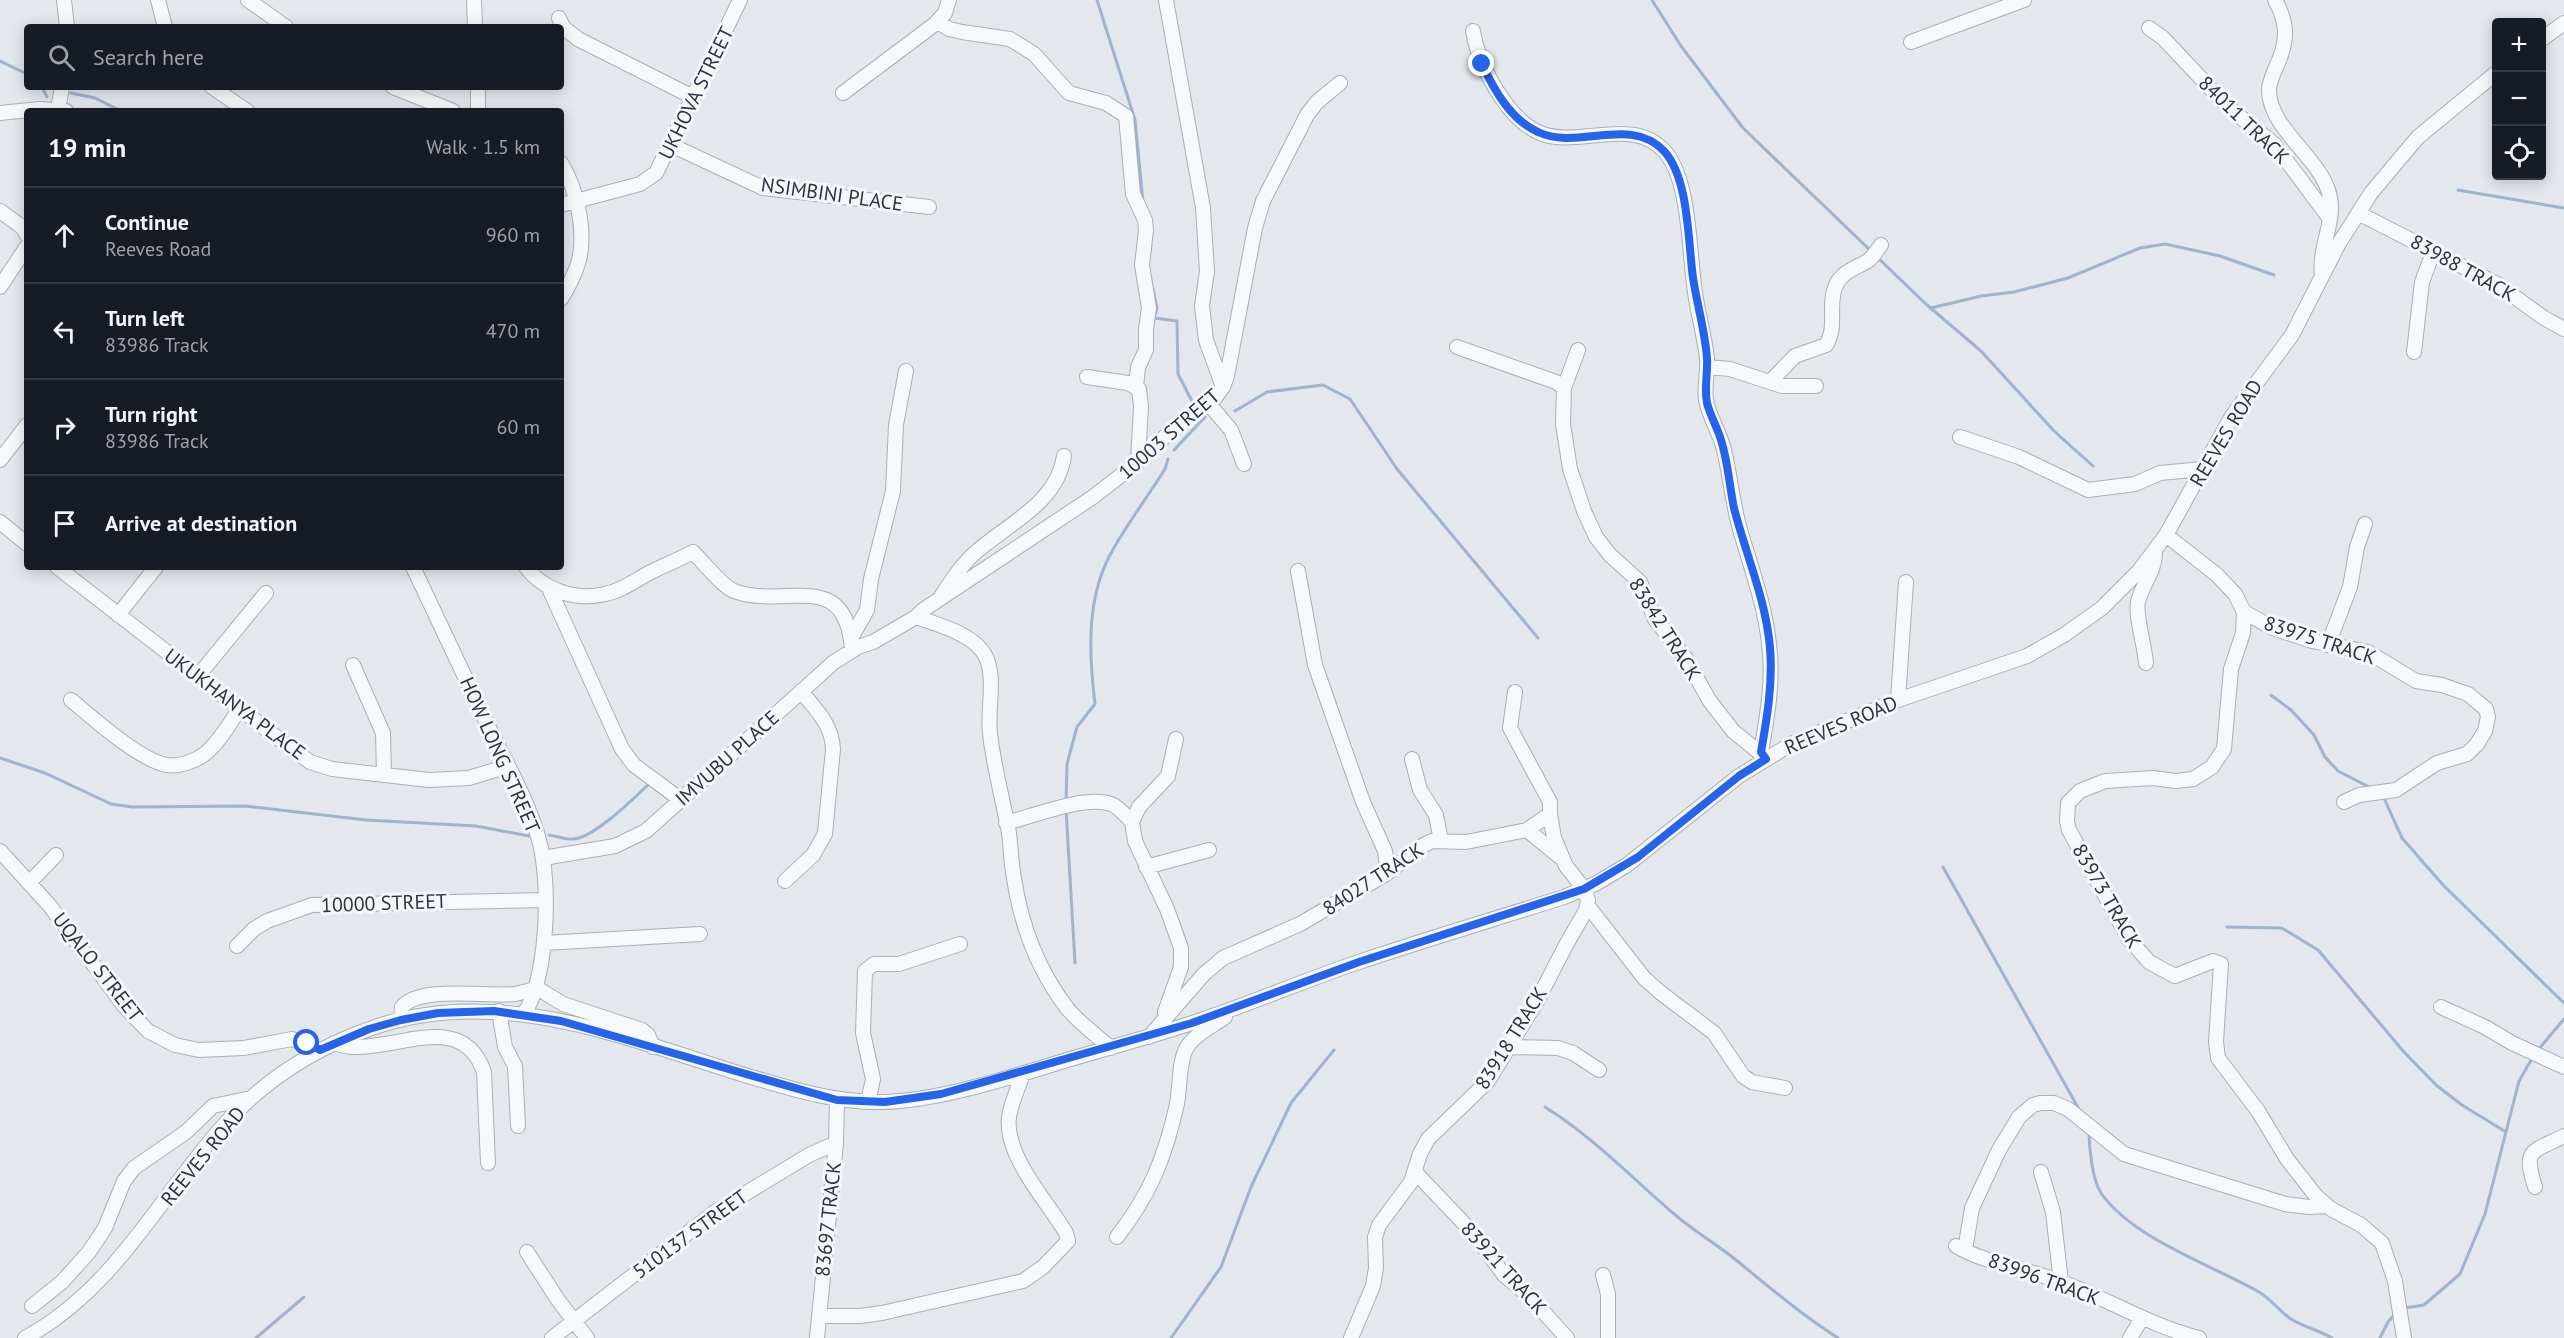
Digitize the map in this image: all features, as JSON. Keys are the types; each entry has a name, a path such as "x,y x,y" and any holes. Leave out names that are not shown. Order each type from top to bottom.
{"street":[{"path":"64,0 67,24"},
{"path":"158,0 164,24"},
{"path":"248,0 282,24"},
{"path":"474,0 475,24"},
{"name":"UKHOVA STREET","path":"564,204 645,182 660,168 740,0"},
{"path":"843,93 938,22 945,13 949,0"},
{"path":"1166,0 1203,208 1207,271 1202,306 1206,340 1223,387"},
{"path":"1911,42 2024,0"},
{"path":"2275,0 2282,13 2286,34 2284,48 2270,80 2270,98 2278,118 2326,185 2330,201 2330,219 2320,262 2322,277"},
{"path":"559,18 562,24"},
{"path":"938,22 962,33 1010,39 1034,54 1069,93 1106,103 1126,116 1133,194 1146,230 1142,265 1149,308 1146,350 1138,367 1136,387"},
{"path":"2546,36 2564,23"},
{"path":"564,28 578,39 693,97"},
{"name":"84011 TRACK","path":"2149,28 2163,38 2228,107 2274,144 2330,219"},
{"path":"1473,31 1476,51 1487,75 1506,104 1525,125 1557,137 1623,134 1645,138 1663,150 1674,164 1684,199 1707,367 1706,400 1724,450 1734,504 1765,614 1768,633 1770,685 1763,756"},
{"name":"REEVES ROAD","path":"25,1338 55,1320 104,1277 223,1126 251,1098 320,1050 401,1020 461,1011 499,1011 524,1014 561,1021 837,1100 896,1102 941,1094 1023,1073 1149,1037 1352,964 1584,889 1638,857 1763,756 1898,700 2010,663 2052,643 2109,601 2138,572 2166,535 2242,400 2292,335 2358,213 2418,137 2492,76"},
{"name":"10003 STREET","path":"898,626 916,617 1083,505 1138,462 1172,429 1209,403 1223,387 1255,228 1263,201 1303,121 1317,102 1340,83"},
{"path":"62,90 62,108"},
{"path":"216,90 243,108"},
{"path":"400,90 446,108"},
{"path":"478,90 478,108"},
{"path":"0,113 24,111"},
{"name":"NSIMBINI PLACE","path":"671,145 763,188 929,207"},
{"path":"564,170 577,201 581,252 574,276 564,294"},
{"path":"0,211 24,230"},
{"name":"83988 TRACK","path":"2358,213 2434,250 2511,292 2535,312 2564,329"},
{"path":"1770,382 1795,356 1826,345 1830,336 1832,299 1838,281 1851,269 1868,260 1881,245"},
{"path":"2414,352 2422,282 2434,250"},
{"path":"0,287 24,251"},
{"path":"1457,347 1556,382 1564,388"},
{"name":"83842 TRACK","path":"1578,350 1564,388 1563,424 1576,488 1591,527 1610,555 1640,582 1655,620 1687,660 1715,709 1744,742 1763,756"},
{"path":"1707,367 1730,369 1782,386 1816,386"},
{"path":"852,644 867,610 871,579 892,491 896,425 906,371"},
{"path":"1087,377 1128,383 1136,387 1140,394 1141,406 1138,462"},
{"path":"1209,403 1231,430 1244,464"},
{"path":"0,460 24,429"},
{"path":"1960,437 2019,457 2088,490 2135,484 2160,473 2203,469"},
{"path":"936,602 974,554 1028,512 1047,494 1060,475 1064,456"},
{"path":"0,522 24,542"},
{"path":"2328,645 2350,588 2357,547 2365,524"},
{"path":"2166,535 2217,575 2235,594 2244,612"},
{"path":"2146,663 2137,604 2155,563 2155,550"},
{"path":"529,570 548,586 579,595 607,594 693,552 733,590 765,595 816,595 827,599 847,619 852,644"},
{"name":"UKUKHANYA PLACE","path":"61,570 288,746 317,765 341,771 457,780 508,766"},
{"path":"118,615 154,570"},
{"name":"HOW LONG STREET","path":"414,570 508,766 536,831 543,858 544,943 537,988 524,1014"},
{"path":"1298,571 1315,665 1363,802 1384,851 1386,874"},
{"path":"1898,700 1906,582"},
{"path":"548,586 622,749 634,765 681,800"},
{"path":"198,676 266,593"},
{"name":"83975 TRACK","path":"2244,612 2274,627 2328,645 2368,652 2415,681 2442,685 2468,694 2486,709 2488,717 2482,738 2467,754 2437,763 2396,790 2360,795 2344,802"},
{"name":"83973 TRACK","path":"2244,612 2243,633 2231,669 2227,738 2220,758 2212,767 2193,778 2176,781 2137,778 2096,783 2072,797 2068,803 2067,821 2074,841 2129,939 2147,961 2175,976 2213,961 2221,964 2216,1042 2218,1058 2258,1111 2287,1159 2326,1206 2361,1225 2382,1243 2395,1281 2404,1338"},
{"path":"916,617 968,639 978,646 986,658 990,680 989,725 993,762 1023,920 1039,963 1066,1008 1111,1048"},
{"name":"IMVUBU PLACE","path":"543,858 615,846 646,831 852,644 873,642 898,626"},
{"path":"353,665 382,733 384,775"},
{"path":"785,881 813,855 825,834 833,749 833,738 826,722 801,691"},
{"path":"1515,692 1510,728 1550,802 1552,832 1572,876 1584,889 1588,906 1644,978 1709,1028 1743,1076 1752,1082 1785,1088"},
{"path":"71,700 138,751 164,764 172,765 190,761 207,752 240,708"},
{"path":"1161,1020 1173,993 1182,958 1177,933 1135,841 1132,822 1139,807 1168,776 1176,738"},
{"path":"1412,759 1419,790 1436,815 1441,840"},
{"path":"1006,823 1066,805 1101,802 1115,806 1132,822"},
{"name":"84027 TRACK","path":"1149,1037 1161,1020 1204,974 1223,958 1300,924 1386,874 1422,846 1432,841 1466,842 1527,830 1550,814"},
{"path":"1527,830 1562,858"},
{"name":"UQALO STREET","path":"0,850 30,882 125,1006 148,1031 165,1042 187,1048 217,1050 292,1039 320,1050"},
{"path":"1146,867 1209,850"},
{"path":"30,882 57,855"},
{"name":"10000 STREET","path":"237,946 254,929 267,921 312,905 544,900"},
{"name":"83918 TRACK","path":"1351,1338 1373,1286 1377,1229 1407,1188 1428,1139 1484,1087 1537,1001 1588,906"},
{"path":"544,943 700,934"},
{"path":"868,1102 873,1080 863,1033 865,971 874,964 899,964 960,944"},
{"path":"401,1020 402,1007 414,999 462,992 515,994 537,988 563,1004 642,1030 648,1035 653,1047"},
{"path":"1117,1237 1144,1201 1159,1170 1177,1102 1186,1048 1238,1006"},
{"path":"2441,1007 2564,1067"},
{"path":"499,1011 505,1047 514,1066 518,1126"},
{"path":"334,1043 356,1048 421,1038 447,1038 470,1047 480,1059 484,1072 485,1136 488,1163"},
{"path":"1510,1047 1558,1048 1573,1053 1599,1070"},
{"path":"819,1316 860,1316 882,1313 1015,1284 1036,1273 1065,1247 1068,1241 1066,1233 1025,1172 1011,1135 1009,1117 1023,1073"},
{"path":"32,1306 62,1282 89,1252 105,1228 124,1181 134,1168 186,1132 213,1106 251,1098"},
{"name":"83697 TRACK","path":"817,1338 836,1143 837,1100"},
{"name":"83996 TRACK","path":"2199,1338 2142,1318 2061,1282 2016,1269 1960,1248 1972,1208 1999,1150 2019,1117 2033,1105 2054,1103 2068,1109 2124,1155 2285,1204 2309,1208 2326,1206"},
{"path":"2535,1187 2529,1165 2530,1155 2537,1149 2564,1136"},
{"name":"510137 STREET","path":"552,1338 715,1212 809,1155 836,1143"},
{"name":"83921 TRACK","path":"1415,1172 1475,1235 1504,1275 1530,1297 1567,1338"},
{"path":"2041,1172 2053,1212 2061,1282"},
{"path":"527,1252 587,1338"},
{"path":"1603,1275 1608,1294 1608,1338"},
{"path":"2130,1338 2142,1318"}],"waterway":[{"path":"1097,0 1135,120 1143,203"},
{"path":"1652,0 1681,46 1743,128 1872,252"},
{"path":"0,61 24,73"},
{"path":"44,90 47,97"},
{"path":"71,93 95,98 115,108"},
{"path":"2458,190 2564,208"},
{"path":"1931,308 1981,296 2014,292 2068,278 2140,248 2165,244 2220,256 2274,275"},
{"path":"1148,262 1151,245"},
{"path":"1877,257 1927,305 1981,351 2054,431 2093,466"},
{"path":"1153,289 1157,308 1154,318 1177,321 1178,374 1195,407"},
{"path":"1235,411 1267,392 1323,385 1350,399 1397,469 1538,638"},
{"path":"1174,450 1205,417"},
{"path":"1066,802 1067,764 1077,727 1095,704 1091,666 1091,628 1102,572 1123,533 1165,469 1168,459"},
{"path":"2271,695 2291,710 2314,735 2325,757 2338,771 2371,788"},
{"path":"0,758 45,773 111,804 132,807 245,806 366,820 476,826 529,836"},
{"path":"549,835 573,839 591,832 613,817 650,783"},
{"path":"2383,796 2402,838 2443,885 2564,1003"},
{"path":"1066,809 1075,963"},
{"path":"1943,867 2080,1111"},
{"path":"2227,927 2282,928 2318,950 2404,1052 2436,1085 2462,1105 2506,1132"},
{"path":"2538,1050 2564,1019"},
{"path":"1171,1338 1221,1267 1251,1187 1291,1103 1334,1050"},
{"path":"2405,1308 2424,1305 2460,1274 2485,1214 2519,1081 2533,1057"},
{"path":"1545,1107 1596,1144 1680,1219 1838,1338"},
{"path":"2089,1130 2090,1154 2095,1180 2101,1193 2115,1209 2133,1224 2174,1250 2259,1292 2291,1319 2332,1338"},
{"path":"256,1338 304,1297"},
{"path":"2380,1338 2395,1314"}],"route":[{"path":"307,1043 320,1050 369,1029 422,1015 461,1011 494,1011 561,1021 837,1100 896,1102 941,1094 1149,1037 1288,986 1584,889 1638,857 1739,776 1766,759 1761,752 1771,670 1768,633 1765,614 1749,564 1734,504 1724,450 1706,400 1707,358 1697,307 1683,190 1678,171 1663,150 1645,138 1623,134 1557,137 1545,135 1525,125 1506,104 1482,64"}]}
